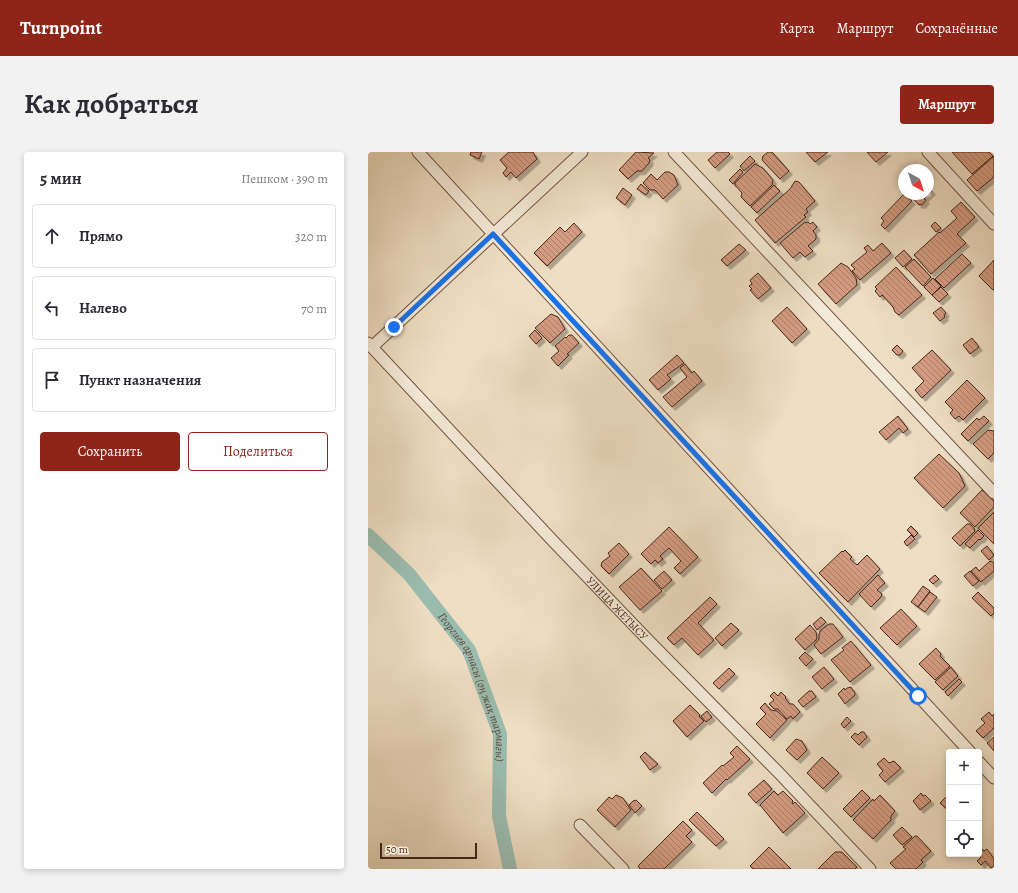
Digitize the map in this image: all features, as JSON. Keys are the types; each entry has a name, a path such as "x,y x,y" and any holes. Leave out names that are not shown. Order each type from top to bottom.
{"street":[{"path":"418,152 967,749"},
{"path":"370,345 582,152"},
{"path":"674,152 994,493"},
{"path":"928,152 994,224"},
{"name":"УЛИЦА ЖЕТЫСУ","path":"370,345 653,646 780,774 870,869"},
{"path":"982,765 994,778"},
{"path":"580,825 622,869"}],"building":[{"path":"471,152 482,152 479,159 470,155"},
{"path":"509,152 533,152 537,159 516,178 511,172 506,177 503,173 507,168 500,160"},
{"path":"636,152 654,153 648,158 650,160 649,163 642,171 637,171 628,179 619,170"},
{"path":"717,152 728,152 730,154 715,168 708,160"},
{"path":"768,152 772,152 789,171 780,179 762,160 763,156"},
{"path":"806,152 828,152 815,162"},
{"path":"867,152 888,152 876,162"},
{"path":"952,152 989,152 993,156 972,174"},
{"path":"750,156 755,161 744,171 740,166"},
{"path":"994,156 994,177 977,191 967,180"},
{"path":"755,164 763,168 773,180 772,185 750,206 741,197 742,193 735,183"},
{"path":"740,169 743,172 733,184 729,180"},
{"path":"665,172 669,172 674,175 678,185 663,199 655,190 650,190 643,183 651,174 657,180"},
{"path":"795,181 799,182 815,201 806,209 808,212 804,215 806,217 775,243 755,220 790,189"},
{"path":"641,184 649,191 646,195 637,189"},
{"path":"774,185 780,191 757,213 751,207"},
{"path":"623,188 632,195 625,205 616,198"},
{"path":"898,200 912,201 885,229 881,225 884,221 881,218"},
{"path":"914,200 926,200 922,205 919,205"},
{"path":"961,202 975,217 957,234 966,243 931,274 914,255 957,218 951,211"},
{"path":"805,222 810,224 813,222 817,227 813,231 816,235 816,239 808,246 813,251 805,257 800,252 793,258 780,243"},
{"path":"935,222 941,228 936,232 931,226"},
{"path":"574,223 582,232 547,266 534,253 560,227 565,232"},
{"path":"882,243 891,253 860,280 852,271 855,269 851,265 867,252 864,248 868,245 873,251"},
{"path":"739,244 746,250 727,266 721,260"},
{"path":"904,250 912,259 903,267 895,258"},
{"path":"962,254 971,263 944,288 935,279"},
{"path":"914,259 931,277 923,286 905,267"},
{"path":"994,260 994,288 993,290 979,276"},
{"path":"841,263 848,267 856,278 857,285 836,304 818,284"},
{"path":"896,267 922,295 899,315 882,295 880,297 875,291 877,289 875,287"},
{"path":"758,273 771,288 758,299 750,290 752,289 749,286 752,284 750,280"},
{"path":"933,278 941,286 932,295 924,287"},
{"path":"941,287 948,294 939,302 932,295"},
{"path":"787,307 807,329 792,343 772,321"},
{"path":"941,307 946,313 944,315 945,317 940,321 933,313"},
{"path":"551,314 558,317 565,329 550,343 535,328"},
{"path":"535,330 542,338 536,344 529,336"},
{"path":"569,335 572,335 579,343 567,354 569,355 558,366 551,358 559,351 555,346"},
{"path":"972,338 979,347 970,354 963,345"},
{"path":"897,345 903,351 900,355 897,355 892,350"},
{"path":"932,350 951,370 922,398 915,390 924,381 912,368"},
{"path":"677,355 684,363 667,375 671,379 658,390 649,380"},
{"path":"685,364 692,373 694,371 702,381 672,407 663,397 687,377 680,368"},
{"path":"967,380 985,398 963,420 959,416 955,419 950,413 953,410 945,402"},
{"path":"898,416 908,429 903,433 899,428 886,440 879,432"},
{"path":"984,416 989,421 968,441 961,434 977,418 979,420"},
{"path":"988,430 994,431 994,453 988,459 973,444"},
{"path":"939,454 959,473 965,486 943,508 914,478"},
{"path":"982,490 994,501 994,507 975,527 960,513"},
{"path":"994,512 994,544 978,528"},
{"path":"967,524 970,524 975,531 960,546 952,538"},
{"path":"911,526 918,533 914,537 907,530"},
{"path":"669,527 698,557 680,574 674,568 681,561 669,548 660,556 663,559 658,563 655,560 651,564 641,554"},
{"path":"978,530 984,536 970,548 965,544"},
{"path":"911,535 915,539 907,546 904,542"},
{"path":"619,543 629,554 609,574 601,566 602,562 610,556 608,553"},
{"path":"987,546 994,555 989,560 981,551"},
{"path":"845,550 852,557 850,559 857,565 867,555 880,569 848,602 819,573 842,551 843,552"},
{"path":"990,561 994,563 994,571 981,582 971,571 976,567 979,571"},
{"path":"641,568 662,591 640,610 619,587"},
{"path":"664,571 672,580 662,589 654,580"},
{"path":"970,571 979,581 973,586 964,576"},
{"path":"878,575 885,583 877,590 882,594 881,597 871,607 859,594"},
{"path":"935,575 939,579 933,584 929,580"},
{"path":"923,586 930,591 918,607 911,602"},
{"path":"930,592 937,597 925,612 918,607"},
{"path":"978,592 994,608 994,613 991,616 972,598"},
{"path":"710,597 717,604 698,623 714,640 698,655 682,638 674,645 667,638"},
{"path":"901,609 917,626 897,645 880,628"},
{"path":"821,617 826,622 817,630 813,624"},
{"path":"731,623 739,630 722,646 715,638"},
{"path":"829,624 833,624 843,637 821,654 814,645 819,639 821,630"},
{"path":"810,625 816,632 817,637 816,640 805,650 795,639"},
{"path":"851,641 871,665 850,682 831,660 844,650 842,648"},
{"path":"936,648 941,654 940,656 950,666 935,680 919,664"},
{"path":"805,652 813,659 806,666 799,658"},
{"path":"824,667 834,679 822,689 812,677"},
{"path":"951,667 958,676 943,690 935,682"},
{"path":"729,668 735,674 719,689 713,683"},
{"path":"959,679 962,682 948,696 945,692"},
{"path":"851,687 855,695 845,704 838,694 844,688 845,690"},
{"path":"809,691 812,691 816,697 803,707 798,701"},
{"path":"774,692 778,696 781,692 790,704 793,704 800,712 793,719 791,716 787,719 778,709 774,709 769,704 774,700 770,696"},
{"path":"765,703 771,710 777,711 787,720 770,738 756,724 766,714 760,708"},
{"path":"690,705 704,721 687,737 673,721"},
{"path":"707,711 712,717 706,722 701,716"},
{"path":"989,712 992,716 994,714 994,728 983,738 976,731 985,723 981,719"},
{"path":"847,717 851,721 844,728 841,724"},
{"path":"861,732 864,732 867,737 859,745 851,737 855,733 858,735"},
{"path":"994,737 994,751 987,743"},
{"path":"796,739 802,741 807,750 797,760 786,750"},
{"path":"737,746 750,759 712,793 703,783 722,765 723,766 734,757 730,753"},
{"path":"645,752 658,764 650,770 640,757"},
{"path":"822,757 839,773 823,789 807,773"},
{"path":"884,758 889,763 894,761 901,768 885,782 879,775 883,771 877,764"},
{"path":"764,780 772,789 756,803 748,794"},
{"path":"862,790 870,798 851,817 843,809"},
{"path":"774,791 778,795 783,791 793,801 793,804 795,802 805,813 783,833 760,805"},
{"path":"921,793 931,801 920,810 913,801"},
{"path":"616,795 623,798 631,810 615,827 597,810 609,797 612,799"},
{"path":"880,795 895,811 891,816 891,820 873,839 853,820 873,799 874,801"},
{"path":"946,797 946,808 940,803"},
{"path":"636,800 642,806 635,813 629,805"},
{"path":"697,812 724,839 716,846 689,820"},
{"path":"683,821 692,830 686,836 692,842 664,869 640,869 638,866"},
{"path":"902,827 912,837 902,845 893,835"},
{"path":"915,836 917,836 931,851 921,860 923,862 916,869 896,869 890,863 906,849 903,847"},
{"path":"769,847 791,869 753,869 750,866"},
{"path":"982,849 984,851 987,849 994,859 994,866 991,868 985,861 981,865 977,861 982,857"},
{"path":"835,852 842,852 857,867 855,869 818,869"}],"waterway":[{"name":"Георгиев арнасы (оң жақ тармағы)","path":"368,535 409,574 469,650 500,734 499,816 510,869"}],"route":[{"path":"394,327 493,234 918,696"}]}
